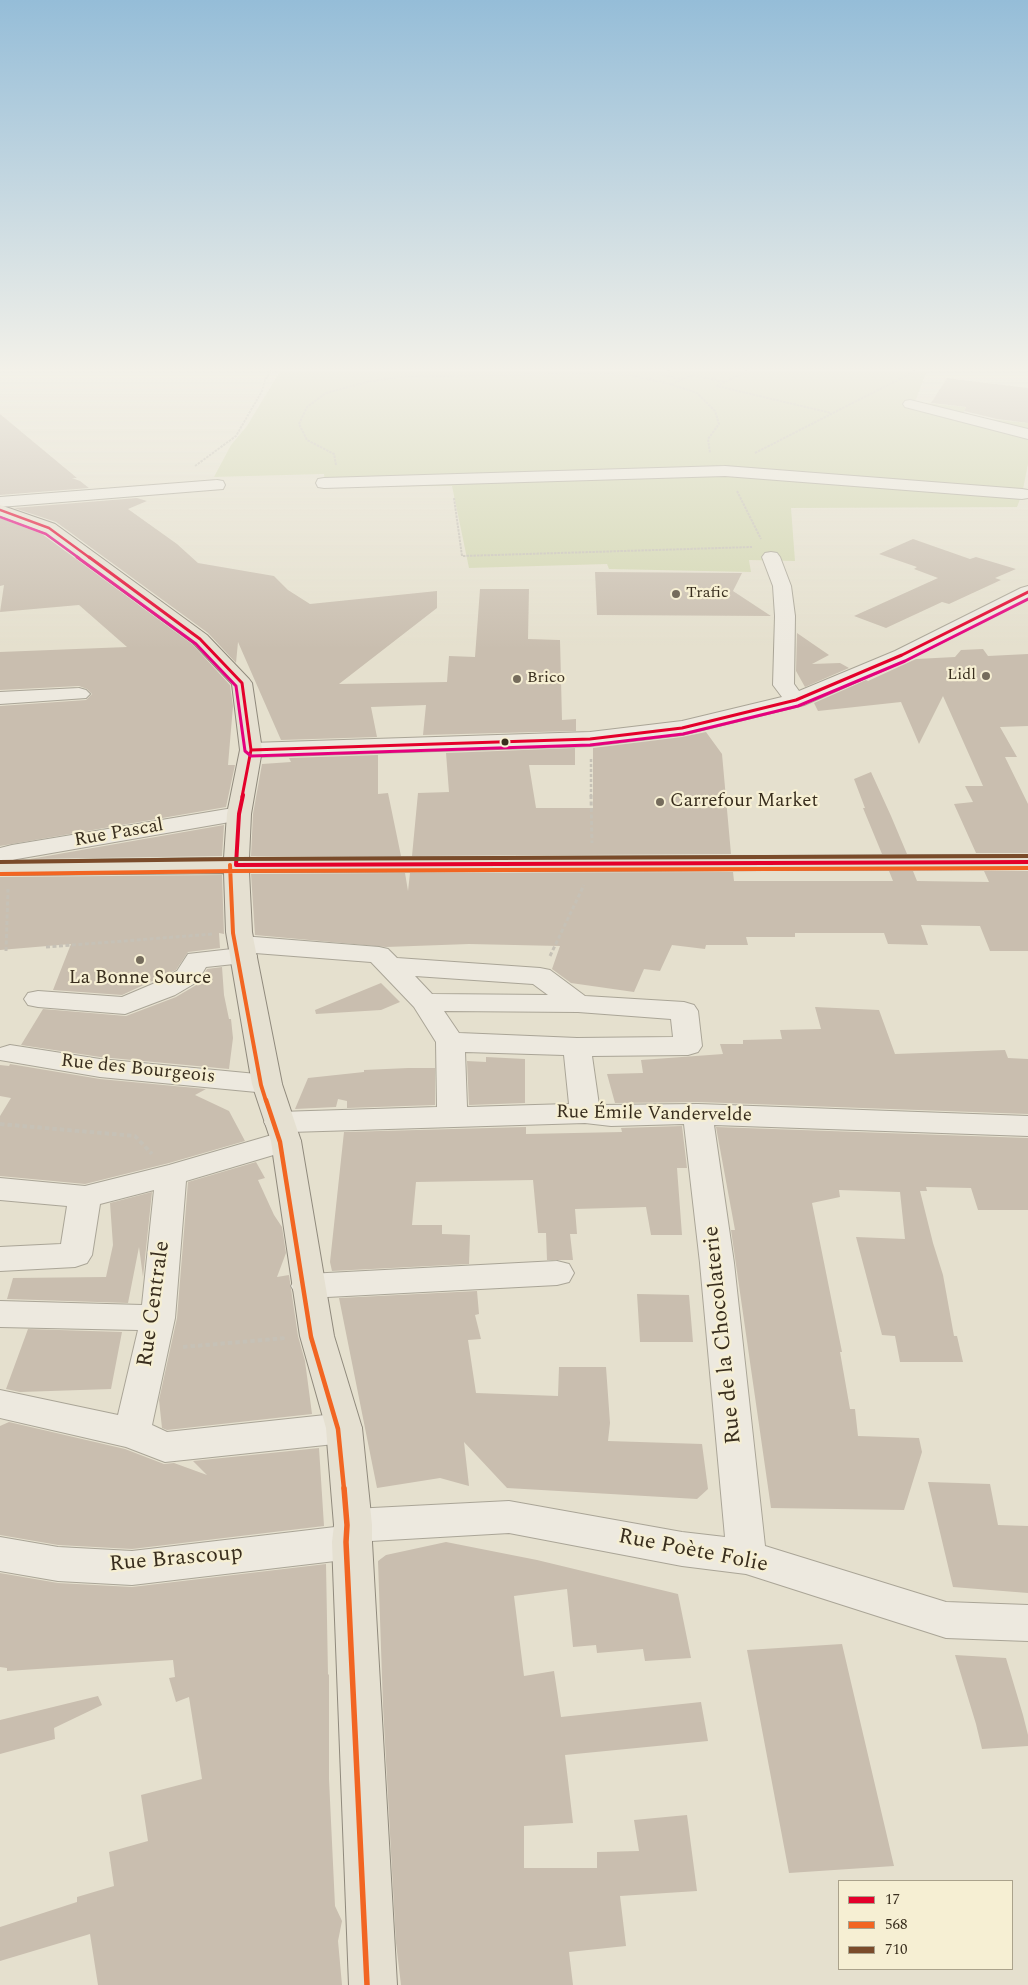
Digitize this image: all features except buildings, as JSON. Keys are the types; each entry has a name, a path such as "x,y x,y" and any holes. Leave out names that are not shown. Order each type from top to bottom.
{"main road":[{"path":"0,510 49,528 200,639 242,683 251,750 239,814 236,865 242,944 267,1084 282,1131 317,1336 344,1428 352,1533 373,1985"},
{"path":"2,864 1028,862"}],"street":[{"path":"332,483 724,471 1022,494"},
{"path":"0,502 167,488 217,486"},
{"path":"764,550 782,586 785,616 783,686 796,700"},
{"path":"251,750 590,739 682,728 796,700 902,655 1028,592"},
{"path":"0,698 79,694"},
{"name":"Rue Pascal","path":"2,864 12,852 239,814"},
{"path":"38,998 125,1006 165,990 187,976 197,960 242,944 379,955 425,1002 450,1042 452,1116"},
{"path":"390,966 540,976 578,1004"},
{"path":"425,1002 578,1004 684,1010 688,1046 577,1047 450,1042"},
{"path":"577,1047 585,1113"},
{"name":"Rue des Bourgeois","path":"10,1054 100,1068 267,1084"},
{"name":"Rue Émile Vandervelde","path":"0,1189 85,1197 171,1175 282,1131 452,1116 585,1113 611,1116 698,1114 1028,1126"},
{"name":"Rue de la Chocolaterie","path":"698,1114 717,1263 746,1557"},
{"name":"Rue Centrale","path":"132,1433 155,1334 171,1175"},
{"path":"0,1259 74,1255 85,1197"},
{"path":"308,1286 557,1273"},
{"path":"0,1314 155,1334"},
{"path":"0,1404 132,1433 165,1447 344,1428"},
{"name":"Rue Poète Folie","path":"352,1533 509,1517 682,1549 746,1557 946,1620 1028,1623"},
{"name":"Rue Brascoup","path":"0,1554 58,1564 132,1568 352,1533"}],"path":[{"path":"167,488 199,464"},
{"path":"332,483 333,464"},
{"path":"718,464 724,471 738,464"},
{"path":"453,494 462,556 764,550 729,477 764,474"},
{"path":"540,976 580,894 592,864 590,739"},
{"path":"2,864 6,951"},
{"path":"46,947 242,944"},
{"path":"0,1124 135,1136 171,1175"},
{"path":"155,1334 317,1336"}],"green space":[{"path":"221,464 1028,464 1022,494 1017,507 791,508 795,561 749,560 751,572 609,569 607,564 469,568 452,486 325,487 324,474 214,477"}],"transit line":[{"name":"17","path":"0,510 49,528 200,639 242,683 251,750 239,814 236,865"},
{"path":"0,517 46,534 196,644 236,686 245,751 251,756 590,745 683,734 798,706 905,661 1028,599"},
{"name":"17","path":"251,750 590,739 682,728 796,700 902,655 1028,592"},
{"name":"710","path":"0,862 236,859 1028,856"},
{"name":"17","path":"236,865 1028,862"},
{"name":"568","path":"230,865 233,933 261,1085 280,1142 311,1337 338,1429 347,1525 346,1542 367,1985"},
{"name":"568","path":"0,874 236,871 1028,868"}],"place":[{"name":"Trafic","path":"676,594"},
{"name":"Lidl","path":"986,676"},
{"name":"Brico","path":"517,679"},
{"name":"Carrefour Market","path":"660,802"},
{"name":"La Bonne Source","path":"140,960"}]}
